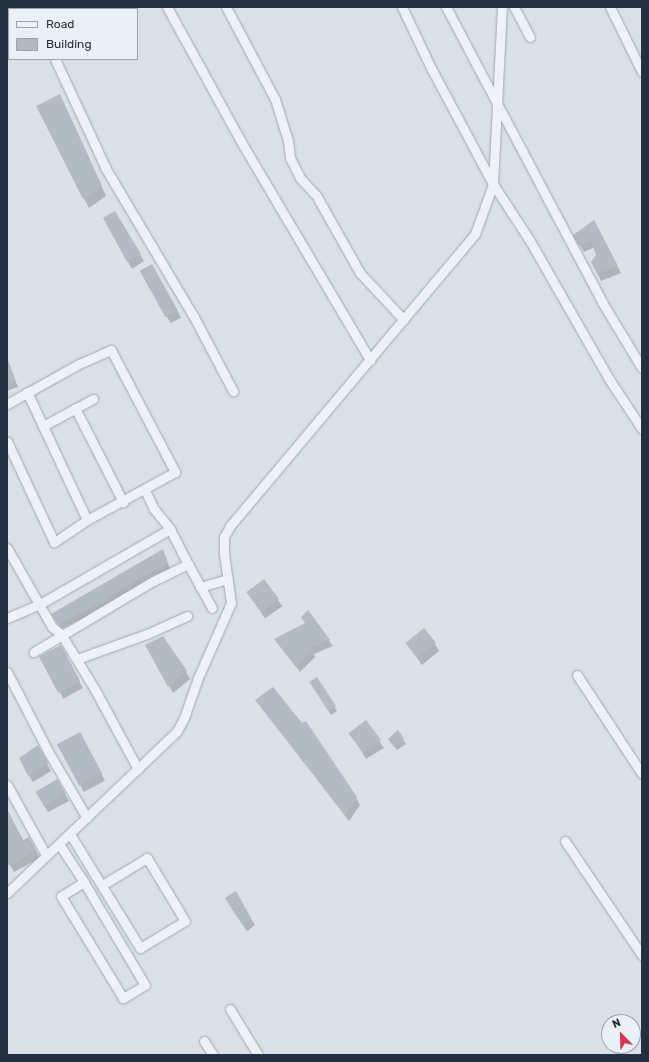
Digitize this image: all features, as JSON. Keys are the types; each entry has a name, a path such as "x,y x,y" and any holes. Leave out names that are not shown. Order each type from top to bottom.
{"street":[{"path":"167,7 240,140 370,360"},
{"path":"226,7 275,100 288,140 290,158 300,178 316,195 360,273 404,320"},
{"path":"402,7 430,68 493,184 530,241 608,379 642,429"},
{"path":"446,7 602,302 642,368"},
{"path":"9,888 60,844 176,731 184,718 198,678 231,603 224,554 224,537 230,526 475,234 493,184 499,106 502,7"},
{"path":"514,7 530,36"},
{"path":"610,7 642,72"},
{"path":"55,60 106,169 194,317 233,392"},
{"path":"7,404 79,364 110,350 175,472 145,490 87,520 54,542 7,441"},
{"path":"27,392 87,520"},
{"path":"43,426 93,399"},
{"path":"75,408 123,502"},
{"path":"145,490 154,509 170,529 212,608"},
{"path":"7,618 40,604 170,529"},
{"path":"7,548 52,627 61,634 77,659 138,768"},
{"path":"34,652 61,634 188,564"},
{"path":"200,587 228,579"},
{"path":"77,659 148,634 187,616"},
{"path":"7,672 49,753 87,818"},
{"path":"577,676 642,774"},
{"path":"7,785 46,856"},
{"path":"70,834 140,948 185,921 147,858 102,885"},
{"path":"565,841 642,955"},
{"path":"60,844 84,882 145,985 123,998 61,896 84,882"},
{"path":"230,1009 258,1055"},
{"path":"204,1040 213,1055"}],"building":[{"path":"60,94 102,186 83,199 36,106"},
{"path":"115,211 141,254 127,262 103,218"},
{"path":"594,220 618,266 597,274 591,262 596,255 591,240 579,246 573,235"},
{"path":"152,264 178,310 165,317 140,271"},
{"path":"8,360 16,382 7,386 7,361"},
{"path":"163,549 168,563 107,597 108,599 58,624 51,614"},
{"path":"264,579 279,599 261,612 246,592"},
{"path":"308,610 330,640 310,648 313,651 296,666 274,639 305,623 301,617"},
{"path":"424,628 436,643 417,658 405,643"},
{"path":"163,636 187,671 168,687 145,645"},
{"path":"61,645 80,681 58,693 39,657"},
{"path":"317,677 336,706 329,711 309,682"},
{"path":"273,687 302,723 306,721 357,797 345,815 255,700"},
{"path":"366,720 381,740 363,753 348,733"},
{"path":"398,730 404,739 394,747 388,739"},
{"path":"80,732 102,773 79,786 57,744"},
{"path":"38,745 48,763 28,776 19,758"},
{"path":"57,779 66,794 44,806 36,792"},
{"path":"7,809 23,840 29,837 36,850 9,866 7,861"},
{"path":"236,891 251,918 242,924 225,898"}]}
